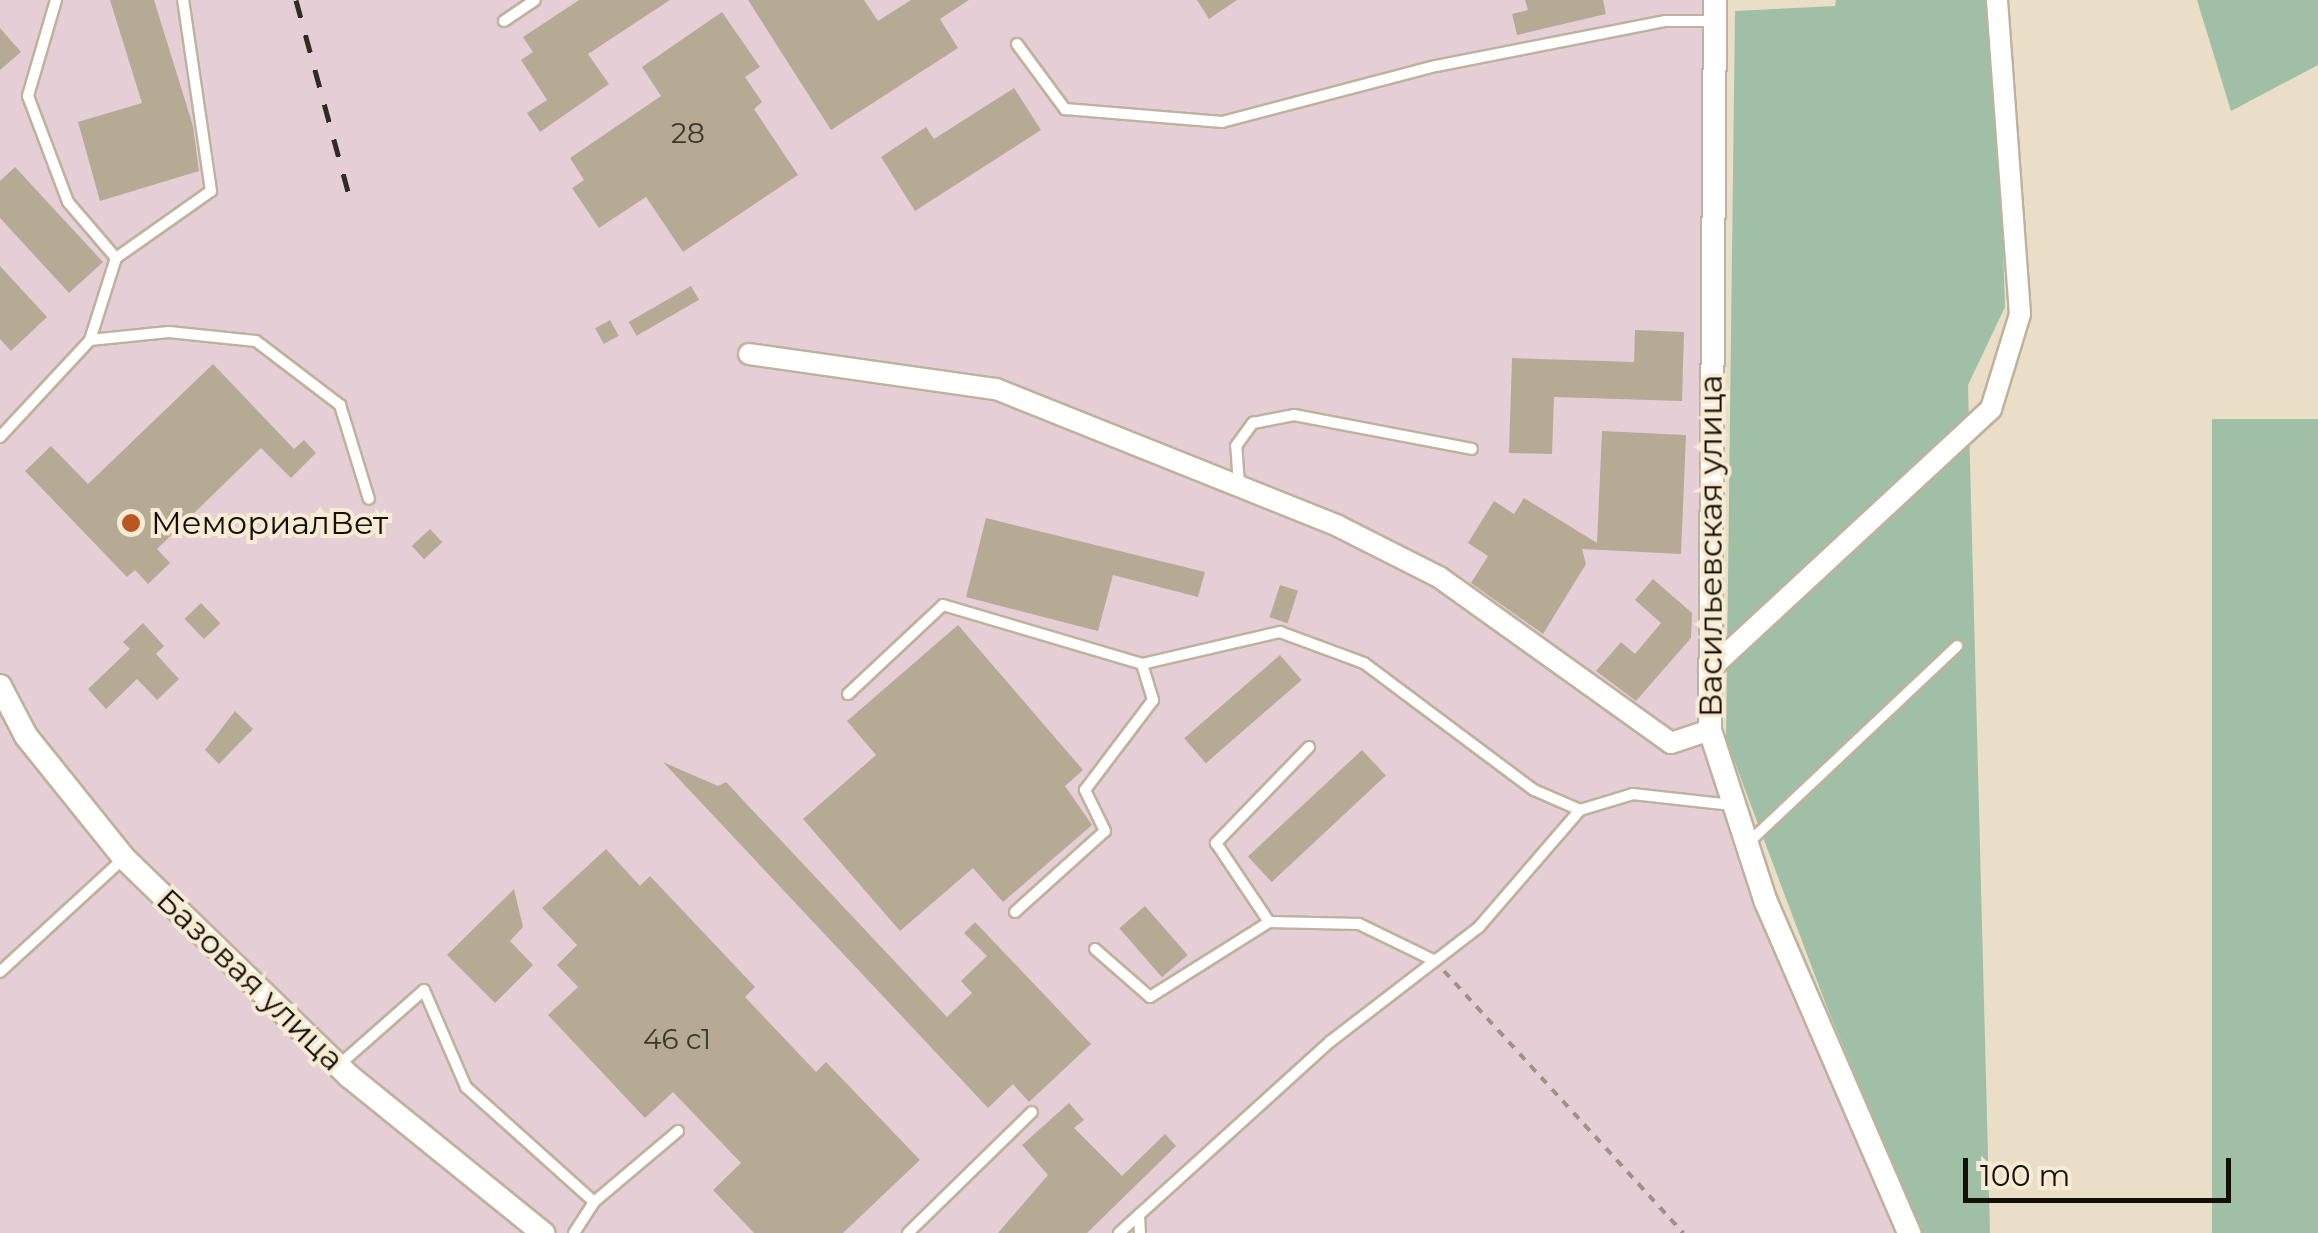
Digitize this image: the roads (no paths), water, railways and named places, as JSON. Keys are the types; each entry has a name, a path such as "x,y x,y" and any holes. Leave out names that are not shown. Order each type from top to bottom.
{"street":[{"path":"1709,670 1992,409 2020,314 1998,0"},
{"name":"Васильевская улица","path":"1715,10 1710,730 1746,846 1909,1233"},
{"path":"749,354 996,389 1239,486 1439,577 1672,743 1710,730"},
{"name":"Базовая улица","path":"0,686 26,736 124,858 338,1066 544,1233"}],"lane":[{"path":"56,0 28,96 68,202 116,258"},
{"path":"0,438 90,340 116,258 212,191 183,0"},
{"path":"504,21 535,0"},
{"path":"1017,44 1065,109 1222,122 1436,66 1715,10"},
{"path":"90,340 170,332 256,341 340,404 369,499"},
{"path":"1239,486 1236,446 1253,423 1294,415 1472,449"},
{"path":"848,694 943,605 1142,664 1280,632 1364,663 1534,790 1580,810"},
{"path":"1746,846 1957,646"},
{"path":"1015,912 1106,831 1085,790 1154,700 1142,664"},
{"path":"1269,922 1216,843 1309,746"},
{"path":"1119,1233 1331,1042 1479,927 1580,810 1633,794 1731,805"},
{"path":"0,972 124,858"},
{"path":"1095,949 1150,997 1269,922 1358,924 1434,960"},
{"path":"338,1066 424,990 466,1087 594,1202"},
{"path":"908,1233 1032,1112"},
{"path":"574,1233 594,1202 678,1131"},
{"path":"1139,1215 1140,1233"}],"railway":[{"path":"296,0 351,202"}],"place":[{"name":"МемориалВет","path":"131,523"}]}
